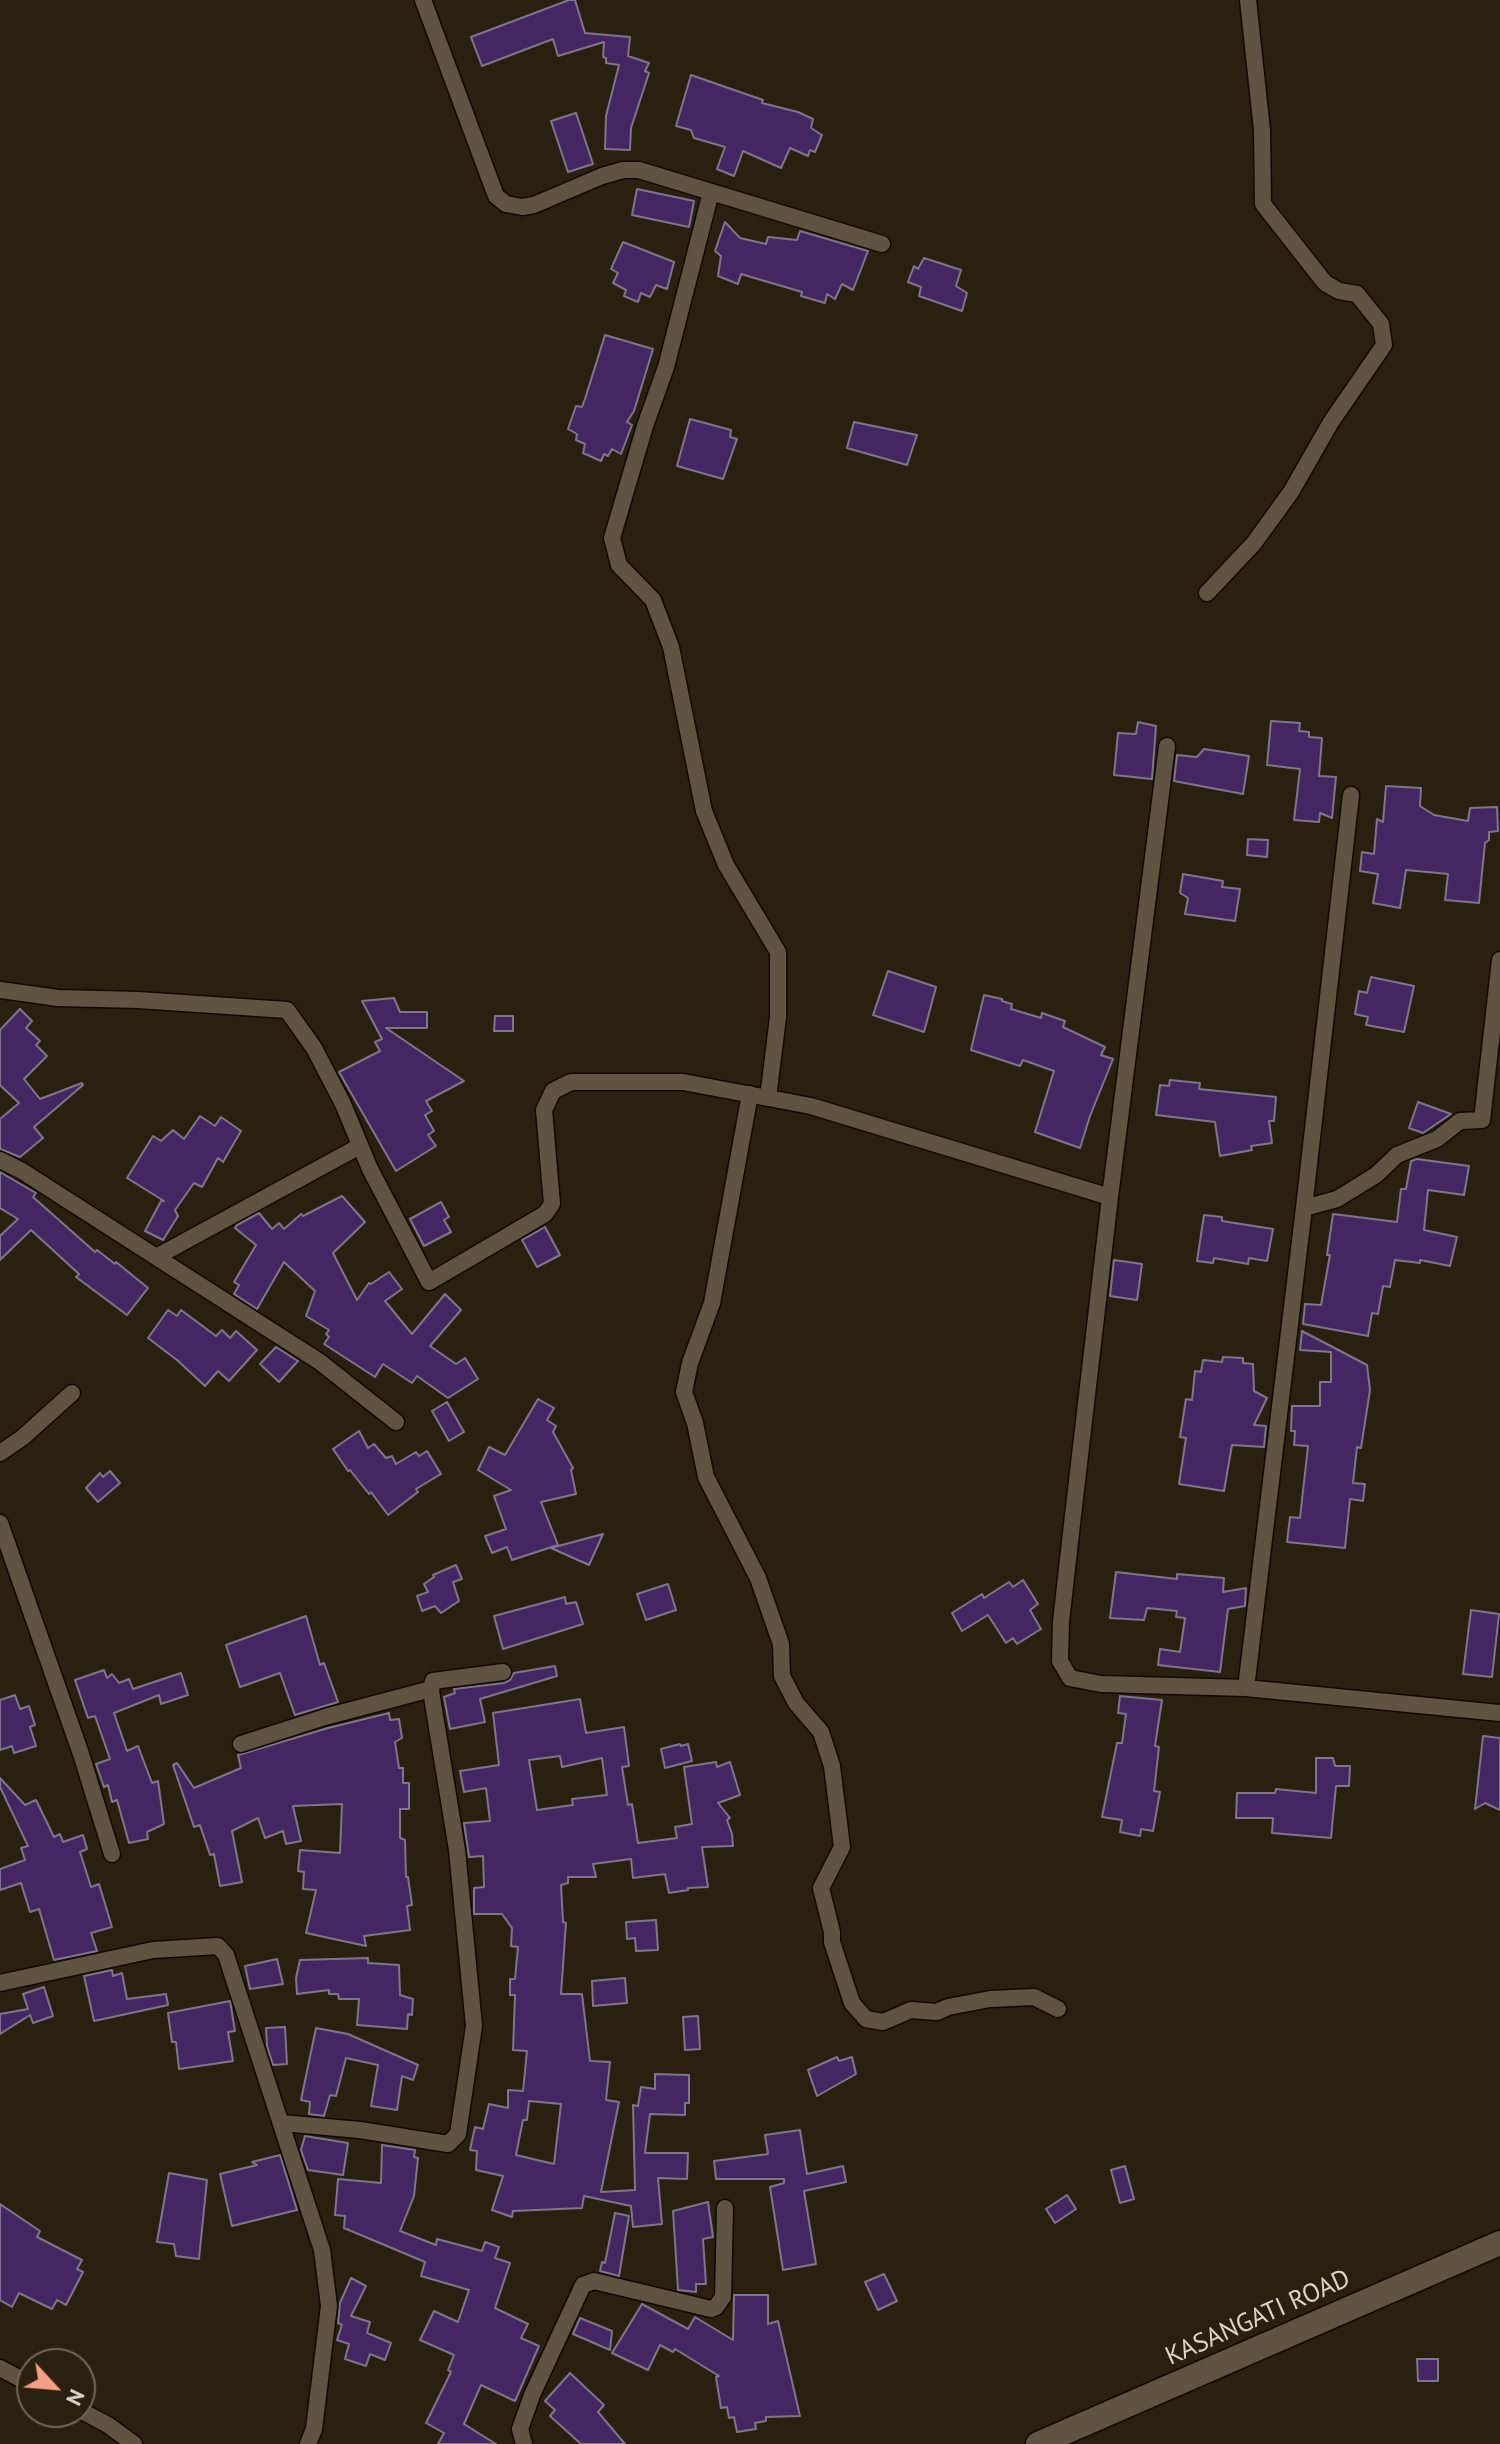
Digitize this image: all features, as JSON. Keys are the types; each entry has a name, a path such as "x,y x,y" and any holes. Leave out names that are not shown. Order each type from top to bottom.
{"street":[{"path":"423,0 499,200 513,207 534,205 602,176 623,170 639,170 882,244"},
{"path":"1207,593 1254,543 1291,492 1331,422 1384,345 1381,324 1357,294 1339,291 1325,283 1263,204 1262,130 1248,0"},
{"path":"711,192 666,367 612,538 619,565 653,600 671,647 683,719 704,811 726,865 778,952 778,1017 768,1098"},
{"path":"1167,746 1110,1197 1071,1533 1060,1661 1070,1678 1101,1684 1246,1688 1500,1713"},
{"path":"1246,1688 1351,795"},
{"path":"1304,1208 1337,1199 1376,1175 1397,1155 1437,1139 1460,1121 1482,1120 1500,960"},
{"path":"0,990 58,998 287,1010 314,1048 429,1282 545,1214 552,1204 552,1174 544,1110 553,1091 571,1082 683,1082 811,1106 1110,1197"},
{"path":"750,1094 712,1303 690,1363 684,1392 695,1423 706,1477 758,1578 781,1644 782,1676 796,1703 821,1732 832,1766 842,1847 821,1888 832,1942 852,2003 866,2019 883,2022 911,2010 937,2012 990,1999 1034,1997 1058,2009"},
{"path":"156,1257 360,1146"},
{"path":"0,1160 22,1171 320,1362 396,1422"},
{"path":"0,1453 22,1438 72,1393"},
{"path":"0,1523 77,1741 112,1854"},
{"path":"282,2123 360,2130 448,2144 458,2134 474,2026 457,1850 431,1689 433,1681 503,1672"},
{"path":"241,1744 325,1717 431,1689"},
{"path":"0,1983 153,1950 218,1946 226,1955 322,2250 329,2306 314,2429 308,2444"},
{"path":"524,2444 520,2429 532,2395 578,2292 587,2282 594,2281 711,2309 719,2305 723,2297 725,2208"},
{"name":"KASANGATI ROAD","path":"1038,2444 1500,2243"},
{"path":"96,2419 134,2444"}],"building":[{"path":"575,0 585,33 630,37 628,56 649,63 645,71 649,73 631,128 630,150 605,149 606,116 619,65 606,63 603,57 604,42 558,56 553,39 482,66 471,37"},
{"path":"691,75 813,119 811,128 822,135 815,152 810,150 808,156 790,148 781,168 743,151 734,176 717,169 725,147 694,138 691,130 676,126"},
{"path":"576,113 593,164 568,172 551,121"},
{"path":"637,189 694,201 689,227 632,215"},
{"path":"725,222 740,238 766,244 768,237 797,240 800,231 868,251 853,290 842,284 835,299 827,294 825,303 801,296 802,292 741,274 738,284 718,276 721,256 715,251"},
{"path":"623,242 674,262 667,289 656,285 650,297 641,293 638,302 624,296 626,290 613,283 618,273 611,269"},
{"path":"924,258 961,270 956,286 967,293 962,311 919,296 921,287 908,282 914,266 918,269"},
{"path":"605,335 653,349 634,411 627,422 632,425 621,454 612,449 608,456 604,454 601,461 583,453 585,444 576,440 577,434 568,429 576,406 582,407"},
{"path":"690,419 731,430 730,437 737,439 723,479 677,466"},
{"path":"854,422 917,435 907,465 847,448"},
{"path":"1271,721 1300,723 1299,731 1309,732 1309,737 1322,738 1319,776 1336,777 1332,818 1320,813 1319,822 1294,820 1300,769 1267,765"},
{"path":"1138,722 1156,726 1152,779 1114,775 1118,733 1136,734"},
{"path":"1204,749 1249,756 1243,794 1174,781 1177,755 1197,757"},
{"path":"1386,786 1421,788 1420,806 1434,815 1468,821 1470,808 1497,807 1498,831 1489,832 1489,840 1485,843 1479,903 1445,900 1448,874 1406,870 1400,908 1373,903 1378,874 1360,871 1362,852 1374,854 1377,819 1383,822"},
{"path":"1248,839 1268,840 1267,857 1247,855"},
{"path":"1183,874 1223,881 1222,887 1240,889 1235,921 1185,914 1188,898 1180,893"},
{"path":"888,971 936,987 924,1032 873,1015"},
{"path":"1371,977 1414,986 1404,1032 1366,1025 1368,1017 1355,1014 1359,991 1367,993"},
{"path":"984,995 1012,1004 1011,1009 1041,1018 1042,1013 1065,1021 1063,1027 1105,1047 1101,1055 1113,1059 1080,1148 1035,1132 1054,1071 1023,1060 1020,1066 971,1050"},
{"path":"394,998 400,1012 427,1012 427,1028 386,1028 464,1081 426,1101 432,1111 425,1115 434,1131 428,1135 436,1146 396,1171 339,1072 380,1051 375,1042 382,1039 362,1001"},
{"path":"20,1009 32,1021 26,1028 40,1041 36,1045 47,1056 24,1079 40,1099 83,1085 34,1127 43,1138 20,1157 0,1149 0,1119 19,1103 0,1085 0,1030"},
{"path":"495,1016 513,1016 513,1031 494,1031"},
{"path":"1170,1080 1200,1083 1199,1089 1276,1097 1274,1121 1269,1121 1272,1143 1220,1156 1215,1122 1156,1115 1160,1085 1169,1086"},
{"path":"1418,1102 1451,1114 1423,1133 1409,1128"},
{"path":"200,1116 215,1126 221,1117 241,1131 223,1162 218,1158 202,1187 194,1183 175,1210 178,1216 163,1240 145,1231 161,1201 164,1201 127,1178 153,1136 161,1141 173,1130 184,1139"},
{"path":"1417,1159 1469,1166 1464,1195 1428,1190 1424,1230 1457,1237 1450,1266 1420,1260 1420,1263 1395,1260 1390,1287 1383,1286 1378,1314 1372,1313 1368,1336 1303,1324 1305,1304 1321,1305 1333,1214 1397,1222 1401,1189 1406,1189 1411,1161"},
{"path":"0,1172 36,1193 33,1197 95,1252 97,1250 116,1262 148,1288 127,1315 76,1277 79,1274 31,1230 0,1260 0,1236 18,1219 0,1208"},
{"path":"342,1196 365,1222 333,1253 357,1300 369,1283 389,1272 402,1289 385,1301 412,1334 445,1294 461,1310 430,1346 456,1364 465,1358 478,1379 448,1398 417,1376 412,1383 383,1364 375,1377 324,1344 329,1330 306,1316 315,1291 284,1262 257,1309 234,1294 239,1285 234,1282 256,1245 235,1228 237,1225 259,1213 272,1229 279,1223 284,1229 301,1214 303,1216"},
{"path":"441,1202 449,1217 444,1220 451,1232 424,1246 410,1219"},
{"path":"1204,1215 1273,1229 1267,1261 1249,1258 1248,1264 1214,1258 1213,1263 1197,1261"},
{"path":"545,1227 560,1255 537,1267 522,1240"},
{"path":"1114,1260 1142,1264 1137,1300 1110,1296"},
{"path":"168,1310 177,1316 181,1310 216,1336 222,1330 230,1338 236,1331 257,1350 229,1381 218,1371 205,1386 148,1338"},
{"path":"1302,1331 1367,1365 1370,1390 1361,1448 1357,1447 1353,1483 1365,1484 1363,1501 1350,1499 1345,1548 1287,1542 1290,1517 1300,1518 1308,1446 1294,1445 1292,1406 1320,1406 1320,1382 1331,1382 1331,1352 1300,1350"},
{"path":"276,1347 298,1361 279,1382 260,1364"},
{"path":"1223,1357 1243,1358 1243,1363 1253,1364 1254,1391 1267,1398 1254,1425 1266,1426 1264,1447 1232,1445 1224,1491 1179,1484 1186,1438 1180,1437 1186,1399 1192,1400 1195,1371 1201,1372 1203,1360 1222,1362"},
{"path":"538,1399 554,1408 547,1420 556,1426 553,1432 573,1468 576,1494 541,1502 558,1545 512,1560 507,1547 492,1553 485,1536 506,1529 494,1496 511,1490 478,1470 489,1447 505,1455"},
{"path":"447,1402 464,1432 449,1441 432,1411"},
{"path":"359,1431 368,1448 374,1444 386,1458 392,1456 396,1464 416,1452 419,1456 427,1451 441,1474 416,1489 418,1492 388,1515 371,1492 369,1494 348,1471 333,1449"},
{"path":"110,1471 120,1483 98,1502 86,1488 100,1473 103,1477"},
{"path":"603,1534 589,1565 551,1548"},
{"path":"456,1565 462,1579 453,1582 459,1601 441,1613 435,1606 422,1611 417,1596 428,1592 424,1584 433,1575"},
{"path":"1116,1572 1177,1579 1177,1574 1224,1578 1223,1592 1246,1588 1245,1606 1228,1609 1220,1672 1158,1665 1160,1649 1180,1652 1185,1618 1176,1617 1177,1611 1147,1608 1144,1620 1110,1618"},
{"path":"1023,1580 1038,1604 1030,1610 1041,1629 1017,1644 1013,1638 1006,1643 988,1615 962,1631 952,1613 982,1594 984,1598 1009,1582 1013,1587"},
{"path":"668,1584 676,1610 646,1620 637,1594"},
{"path":"565,1597 566,1604 576,1602 583,1624 503,1649 494,1616"},
{"path":"1471,1610 1499,1614 1492,1677 1463,1674"},
{"path":"306,1616 320,1665 324,1663 338,1702 295,1715 280,1673 240,1687 226,1645"},
{"path":"555,1666 557,1676 480,1699 485,1722 450,1729 444,1697 455,1693 454,1689 504,1683 514,1673"},
{"path":"104,1670 107,1678 112,1674 119,1683 129,1679 133,1689 181,1673 188,1695 161,1704 159,1695 114,1713 127,1751 138,1746 152,1783 158,1781 164,1824 147,1832 148,1839 129,1843 117,1800 112,1802 108,1785 104,1787 96,1764 110,1759 95,1716 88,1718 75,1680"},
{"path":"15,1695 20,1709 29,1706 35,1725 30,1727 36,1746 14,1753 12,1746 0,1750 0,1700"},
{"path":"1120,1696 1162,1700 1155,1746 1159,1747 1154,1791 1160,1792 1153,1831 1141,1829 1140,1836 1120,1832 1122,1820 1102,1817 1117,1743 1122,1743 1126,1714 1118,1713"},
{"path":"580,1699 586,1733 624,1727 629,1766 622,1767 638,1843 677,1838 675,1827 692,1824 684,1767 716,1762 717,1767 730,1762 740,1795 718,1803 730,1818 727,1820 733,1846 702,1847 708,1887 669,1893 665,1874 633,1878 631,1859 593,1864 596,1877 568,1877 568,1883 561,1885 563,1922 566,1923 561,1994 582,1994 590,2061 610,2062 606,2100 619,2102 601,2192 635,2190 633,2105 638,2106 641,2087 655,2089 655,2074 689,2075 689,2103 685,2103 685,2115 650,2114 645,2153 688,2153 687,2179 658,2178 662,2224 633,2227 631,2206 584,2196 582,2208 513,2211 512,2217 492,2210 503,2176 476,2170 477,2151 470,2150 475,2127 483,2129 489,2104 508,2108 508,2090 523,2091 527,2051 513,2050 515,1995 510,1995 510,1979 515,1979 518,1947 511,1946 512,1928 502,1914 474,1914 474,1888 484,1887 483,1856 469,1857 464,1823 490,1821 486,1788 464,1792 460,1771 499,1765 493,1713","holes":["560,1756 562,1767 602,1758 607,1795 572,1799 573,1805 537,1810 529,1760","529,2101 561,2104 554,2164 516,2155 523,2120 527,2120"]},
{"path":"389,1713 390,1720 399,1719 402,1738 395,1742 399,1768 403,1768 403,1783 409,1783 409,1809 400,1809 400,1838 405,1840 406,1877 412,1905 407,1906 410,1930 364,1936 366,1946 306,1933 316,1890 303,1889 304,1872 298,1871 300,1850 340,1853 342,1804 293,1806 301,1841 286,1844 283,1831 265,1838 258,1818 232,1831 242,1882 220,1886 214,1854 210,1855 200,1825 194,1827 173,1765 177,1763 194,1788 241,1768 238,1755"},
{"path":"1483,1736 1500,1738 1500,1810 1485,1803 1475,1809"},
{"path":"688,1744 692,1761 665,1768 661,1749"},
{"path":"1316,1758 1333,1758 1335,1766 1350,1766 1349,1786 1336,1786 1331,1838 1272,1833 1273,1818 1236,1818 1237,1793 1275,1793 1276,1789 1316,1793"},
{"path":"0,1778 25,1805 36,1800 54,1837 60,1834 63,1842 83,1835 87,1849 80,1852 91,1887 99,1884 112,1927 91,1933 97,1951 54,1960 39,1909 30,1912 21,1883 0,1890 0,1869 25,1860 21,1848 28,1846 0,1787"},
{"path":"656,1920 658,1950 636,1951 635,1938 627,1939 626,1922"},
{"path":"368,1958 368,1963 399,1965 400,1995 413,1999 407,2029 357,2025 359,1999 339,1999 338,1994 329,1994 329,1990 297,1994 296,1978 300,1960"},
{"path":"277,1959 283,1984 250,1989 245,1966"},
{"path":"112,1970 113,1976 122,1973 127,1999 166,1994 168,2005 94,2021 84,1976"},
{"path":"625,1978 627,2003 593,2006 592,1981"},
{"path":"44,1987 53,2016 33,2023 30,2015 0,2034 0,2014 28,2009 23,1994"},
{"path":"230,2001 235,2031 228,2032 233,2061 179,2069 168,2013"},
{"path":"698,2016 700,2049 685,2050 683,2017"},
{"path":"285,2027 287,2064 273,2065 266,2028"},
{"path":"316,2028 348,2034 418,2065 413,2080 402,2076 397,2110 371,2106 378,2065 346,2058 336,2096 330,2095 324,2116 309,2114 310,2102 301,2100"},
{"path":"837,2057 839,2061 852,2057 856,2074 817,2096 808,2070"},
{"path":"800,2130 807,2174 843,2166 846,2182 804,2191 816,2264 783,2270 770,2187 784,2183 784,2179 716,2179 714,2161 768,2154 765,2135"},
{"path":"305,2136 348,2143 343,2175 308,2170 301,2150"},
{"path":"382,2145 415,2150 414,2157 418,2158 414,2196 400,2231 436,2245 437,2239 482,2251 485,2242 499,2247 495,2258 510,2263 495,2308 528,2324 521,2338 539,2346 515,2401 481,2385 464,2424 496,2444 438,2444 444,2433 426,2423 451,2372 448,2370 454,2355 420,2340 434,2311 458,2322 469,2290 421,2276 425,2262 344,2228 345,2216 335,2215 338,2179 381,2183"},
{"path":"280,2155 297,2210 232,2226 220,2174 257,2165 252,2162"},
{"path":"1125,2166 1134,2199 1120,2203 1111,2170"},
{"path":"169,2173 207,2180 199,2259 176,2256 174,2244 157,2242"},
{"path":"1067,2195 1076,2209 1055,2223 1046,2209"},
{"path":"708,2202 713,2237 703,2239 706,2284 696,2284 696,2292 678,2290 673,2211"},
{"path":"0,2204 40,2231 37,2237 82,2260 77,2269 83,2272 66,2305 57,2300 52,2309 19,2293 12,2307 0,2300"},
{"path":"615,2213 629,2216 619,2276 600,2271 602,2262 605,2263"},
{"path":"884,2274 897,2301 878,2310 865,2282"},
{"path":"351,2278 366,2286 351,2316 370,2322 367,2333 391,2343 385,2360 370,2354 366,2366 345,2359 349,2344 337,2340 342,2325 338,2323 340,2303"},
{"path":"734,2295 768,2295 768,2324 778,2321 800,2416 766,2417 766,2421 755,2423 756,2429 737,2432 734,2417 729,2418 727,2407 721,2408 716,2377 719,2376 675,2349 673,2352 660,2345 648,2370 612,2353 642,2304 688,2329 695,2317 733,2340"},
{"path":"580,2318 612,2331 610,2350 573,2334"},
{"path":"1417,2359 1438,2359 1438,2381 1418,2381"},
{"path":"570,2373 604,2405 598,2412 625,2444 581,2444 550,2416 555,2410 545,2401"}]}
